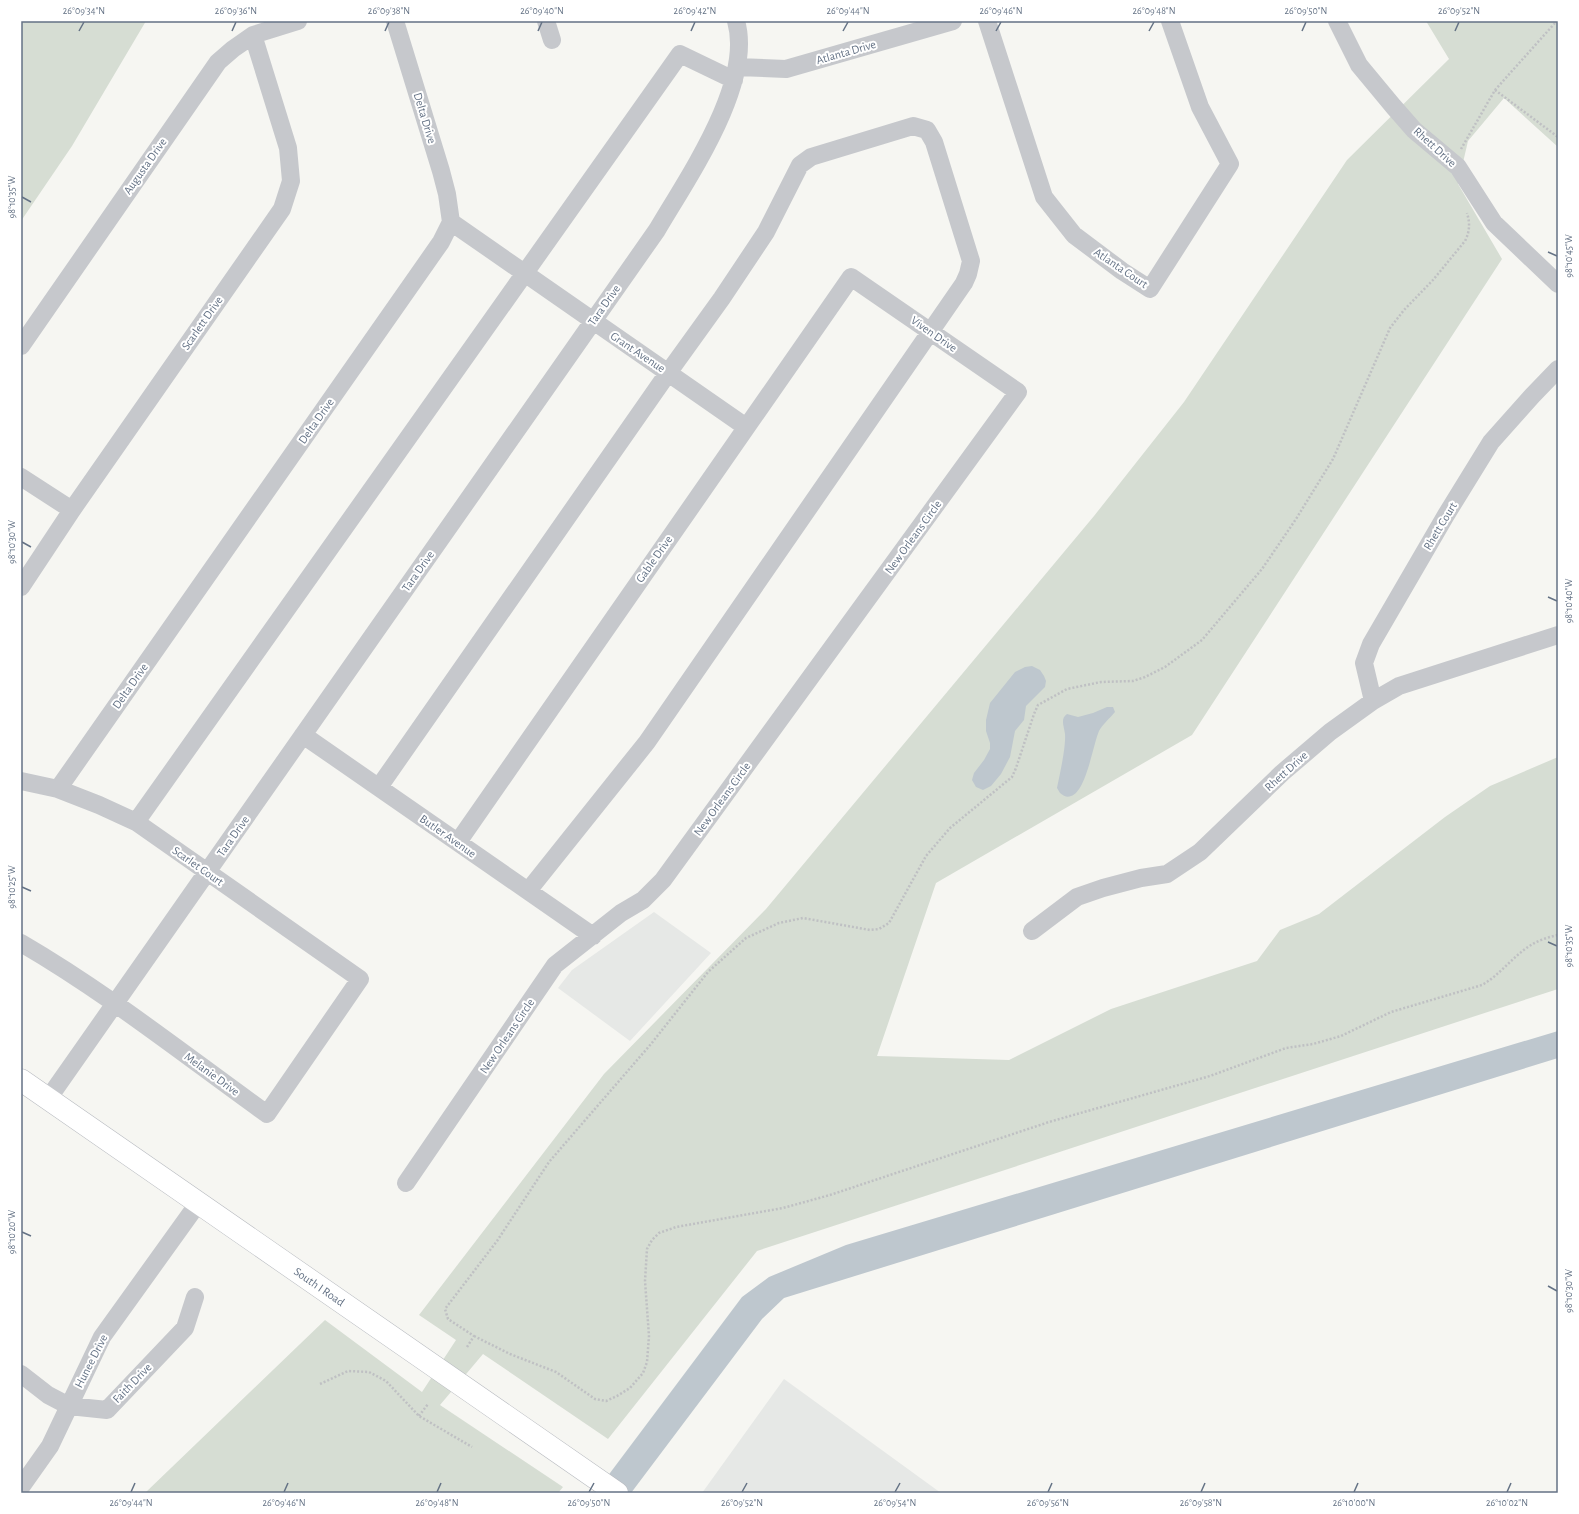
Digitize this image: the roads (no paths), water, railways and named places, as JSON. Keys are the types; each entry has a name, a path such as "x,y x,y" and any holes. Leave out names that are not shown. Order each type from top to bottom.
{"main road":[{"name":"South I Road","path":"21,1080 617,1493"}],"street":[{"name":"Augusta Drive","path":"21,346 218,62 253,35 298,21"},
{"name":"Delta Drive","path":"58,789 441,242 451,222 448,194 394,21"},
{"path":"546,21 552,40"},
{"name":"Tara Drive","path":"48,1099 656,230 691,173 724,111 735,74 740,34 736,21"},
{"name":"Atlanta Drive","path":"735,74 786,69 953,21"},
{"name":"Atlanta Court","path":"987,21 1044,197 1074,235 1122,271 1150,289 1230,164 1200,107 1170,21"},
{"name":"Rhett Drive","path":"1337,21 1359,65 1393,106 1414,130 1458,167 1494,223 1558,284"},
{"name":"Scarlett Drive","path":"21,587 72,510 282,209 291,181 288,148 253,35"},
{"path":"136,822 680,54 735,74"},
{"path":"379,788 668,373 722,298 766,232 800,165 811,157 913,126 927,130 934,142 971,261 964,284 647,742 528,891"},
{"name":"Grant Avenue","path":"451,222 746,427"},
{"name":"Viven Drive","path":"851,277 1018,392"},
{"name":"Gable Drive","path":"458,842 851,277"},
{"name":"Rhett Court","path":"1373,701 1364,664 1371,644 1446,515 1491,442 1558,369"},
{"name":"New Orleans Circle","path":"406,1183 555,965 622,913 643,900 663,880 1018,392"},
{"path":"21,477 72,510"},
{"name":"Rhett Drive","path":"1032,931 1077,897 1140,878 1167,874 1200,852 1282,773 1330,732 1373,701 1399,686 1558,635"},
{"name":"Butler Avenue","path":"303,735 593,936"},
{"name":"Scarlet Court","path":"21,781 58,789 99,805 136,822 360,979"},
{"name":"Melanie Drive","path":"21,943 114,1004 267,1114 360,979"},
{"name":"Hunee Drive","path":"21,1487 50,1446 102,1337 199,1202"},
{"name":"Faith Drive","path":"21,1374 48,1395 69,1406 107,1410 185,1328 195,1297"}]}
